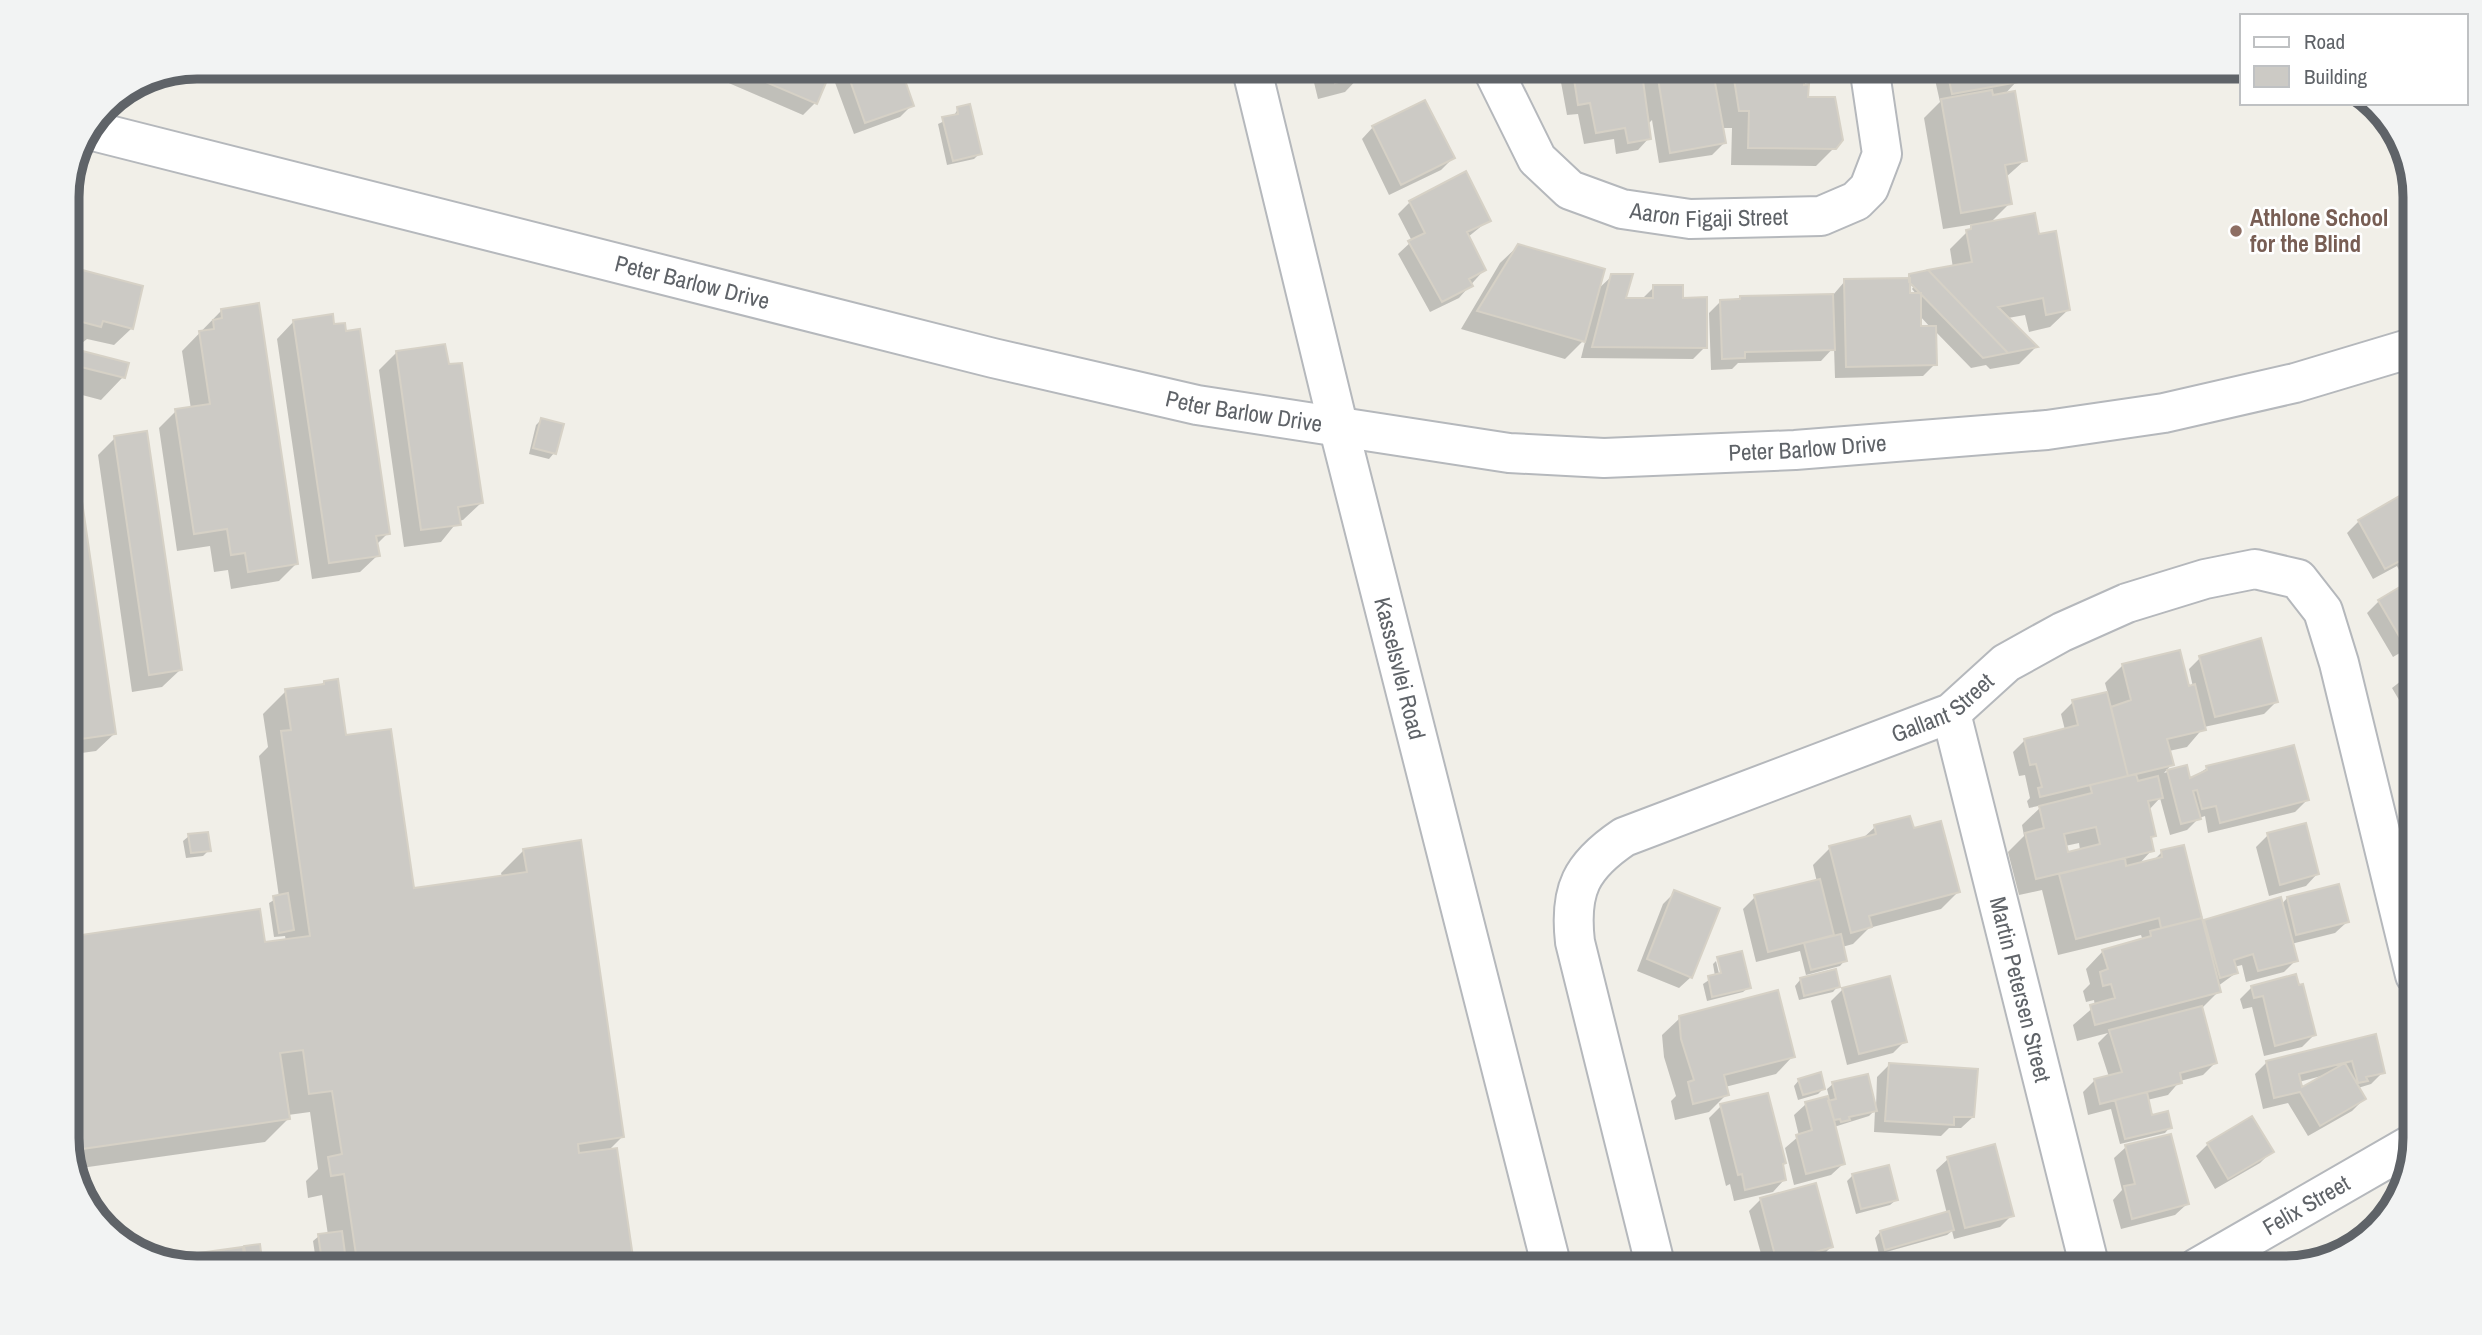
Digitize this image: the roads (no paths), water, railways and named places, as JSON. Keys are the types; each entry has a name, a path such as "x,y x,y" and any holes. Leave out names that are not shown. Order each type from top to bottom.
{"street":[{"name":"Kasselsvlei Road","path":"1254,79 1339,429 1549,1256"},
{"name":"Aaron Figaji Street","path":"1497,79 1537,159 1570,190 1622,209 1690,219 1821,216 1856,201 1869,188 1882,154 1871,79"},
{"name":"Peter Barlow Drive","path":"98,132 993,358 1197,405 1339,429 1509,453 1604,458 1941,440 2047,429 2164,412 2295,383 2403,351"},
{"name":"Gallant Street","path":"1653,1256 1575,942 1575,898 1584,871 1603,852 1624,837 1951,713 2006,663 2062,632 2127,603 2205,579 2255,569 2298,579 2323,611 2339,663 2403,922"},
{"name":"Martin Petersen Street","path":"1951,713 2087,1256"},
{"name":"Felix Street","path":"2219,1256 2402,1150"}],"place":[{"name":"Athlone School for the Blind","path":"2236,231"}]}
